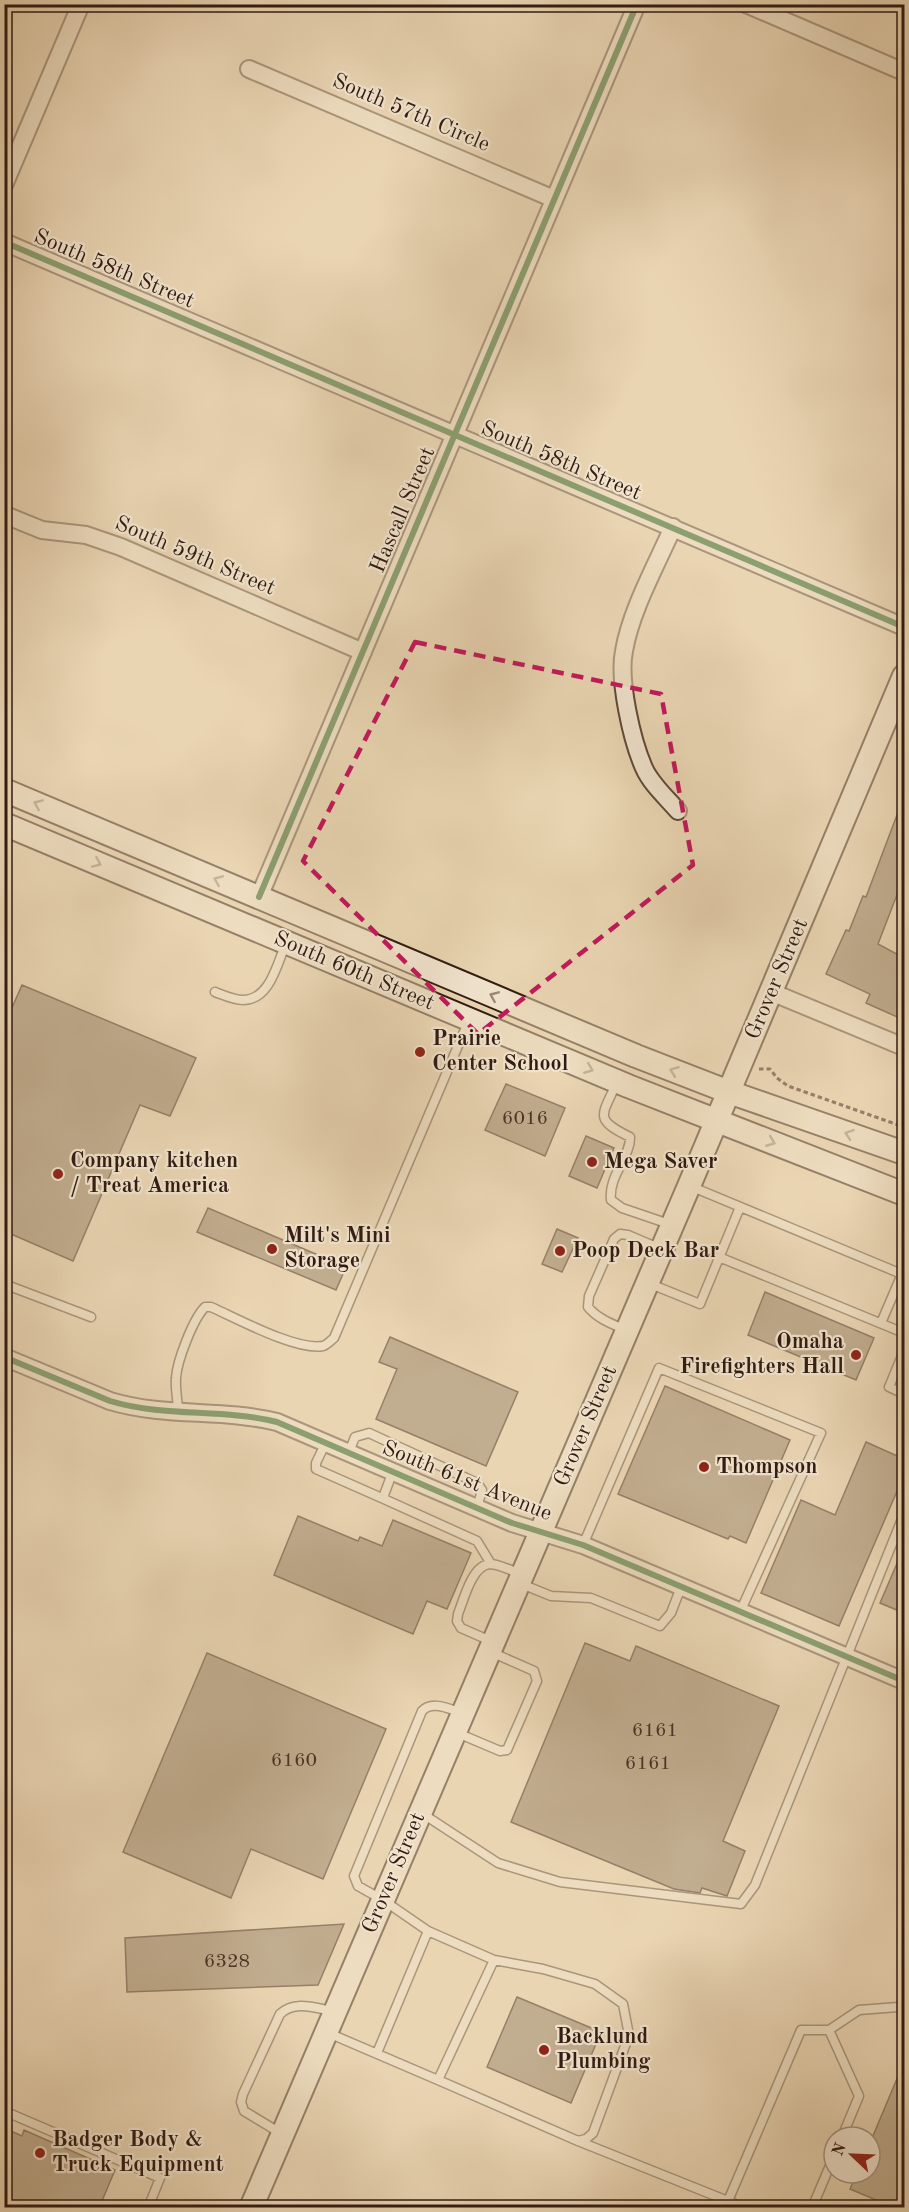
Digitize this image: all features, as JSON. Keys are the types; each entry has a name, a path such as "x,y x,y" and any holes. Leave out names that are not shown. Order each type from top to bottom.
{"main road":[{"name":"Grover Street","path":"251,2208 689,1186 904,676"},
{"name":"South 60th Street","path":"4,790 636,1056 729,1092 904,1154"},
{"name":"South 60th Street","path":"4,824 618,1081 904,1194"},
{"path":"286,942 290,935 297,931 304,932 388,967 439,973"}],"street":[{"path":"4,185 81,4"},
{"name":"Hascall Street","path":"259,897 637,4"},
{"path":"746,4 904,72"},
{"name":"South 57th Circle","path":"249,69 554,199"},
{"name":"South 58th Street","path":"4,242 904,627"},
{"name":"South 59th Street","path":"5,515 42,530 86,535 121,547 363,652"},
{"path":"673,527 628,634 623,653 623,669 624,691 631,726 644,768 654,784 678,811"},
{"path":"771,992 904,1047"},
{"name":"South 61st Avenue","path":"4,1357 110,1401 151,1411 237,1414 277,1422 477,1508 540,1533 583,1545 904,1681"}],"lane":[{"path":"215,992 242,1000 260,996 267,987 286,942"},
{"path":"178,1413 176,1377 200,1313 205,1307 211,1307 306,1346 324,1346 334,1338 470,1020"},
{"path":"618,1081 603,1113 605,1122 630,1137 630,1143 610,1192 611,1200 622,1208 672,1225"},
{"path":"689,1186 903,1275 881,1323"},
{"path":"647,1283 700,1304 740,1207"},
{"path":"627,1330 600,1318 588,1307 593,1286 614,1239 620,1234 662,1249"},
{"path":"719,1257 904,1333"},
{"path":"4,1284 91,1317"},
{"path":"904,1351 889,1387 904,1394"},
{"path":"583,1545 659,1368 821,1433 740,1612"},
{"path":"349,1452 355,1437 369,1433 477,1483 482,1490 477,1508"},
{"path":"326,1442 316,1468 477,1540 491,1564 551,1596 591,1598 660,1626 671,1613 681,1587"},
{"path":"384,1499 393,1471"},
{"path":"420,1812 498,1863 560,1882 741,1904 755,1885 904,1514"},
{"path":"491,1564 480,1566 475,1572 457,1621 461,1628 534,1671 537,1681 507,1750 500,1751 459,1723 438,1705 426,1707 422,1711 354,1876 358,1886 428,1931 494,1960 543,1969 595,1984 623,2004 629,2035 619,2066 592,2133 586,2139 578,2141"},
{"path":"377,2053 428,1931"},
{"path":"438,2080 494,1960"},
{"path":"282,2134 250,2117 244,2111 242,2102 243,2094 280,2014 295,2005 330,2022 377,2053 578,2141 744,2208"},
{"path":"728,2201 801,2030 829,2030 859,2010 904,2008"},
{"path":"829,2030 859,2096 847,2125"},
{"path":"4,2110 160,2178 148,2208"},
{"path":"812,2208 822,2184"}],"path":[{"path":"738,1070 770,1069 788,1086 904,1127"}],"highlighted area":[{"path":"415,642 661,694 693,865 478,1034 303,861"}],"building":[{"path":"903,799 904,857 901,867 904,869 904,889 900,887 878,944 904,958 904,1020 866,1003 870,994 826,974 846,930 849,931 863,896 866,897"},
{"name":"Company kitchen / Treat America","path":"22,985 196,1058 170,1116 140,1105 73,1261 4,1231 4,1026"},
{"path":"506,1084 565,1108 545,1156 485,1130"},
{"name":"Mega Saver","path":"586,1136 614,1148 597,1188 569,1176"},
{"name":"Milt's Mini Storage","path":"208,1208 346,1267 336,1290 197,1232"},
{"name":"Poop Deck Bar","path":"557,1229 578,1238 562,1272 542,1264"},
{"path":"765,1292 874,1338 856,1380 748,1335"},
{"path":"390,1337 518,1392 486,1466 376,1419 397,1369 379,1362"},
{"name":"Thompson","path":"665,1386 790,1440 746,1543 730,1536 728,1539 618,1494"},
{"path":"866,1442 904,1459 904,1475 839,1626 761,1593 801,1500 835,1515"},
{"path":"298,1516 358,1541 360,1537 382,1546 393,1520 471,1553 447,1609 427,1601 413,1634 274,1575"},
{"path":"904,1547 904,1613 880,1603"},
{"path":"585,1643 630,1661 636,1646 779,1706 723,1841 745,1851 727,1896 702,1888 700,1893 674,1889 511,1822"},
{"path":"207,1653 386,1729 323,1879 251,1849 231,1898 123,1852"},
{"path":"344,1924 318,1985 127,1992 125,1938"},
{"name":"Backlund Plumbing","path":"517,1997 601,2032 571,2103 487,2067"},
{"path":"904,2062 904,2208 895,2208 850,2189 852,2185 882,2185 882,2125 878,2125"},
{"name":"Badger Body & Truck Equipment","path":"4,2128 22,2136 24,2130 115,2170 99,2208 4,2208"}],"cycle path":[{"path":"259,897 637,4"},
{"path":"4,242 904,627"},
{"path":"4,1357 110,1401 152,1409 235,1415 277,1422 512,1523 583,1545 904,1681"}],"place":[{"name":"Prairie Center School","path":"420,1052"},
{"name":"Mega Saver","path":"592,1162"},
{"name":"Company kitchen / Treat America","path":"58,1174"},
{"name":"Milt's Mini Storage","path":"272,1249"},
{"name":"Poop Deck Bar","path":"560,1251"},
{"name":"Omaha Firefighters Hall","path":"856,1355"},
{"name":"Thompson","path":"704,1467"},
{"name":"Backlund Plumbing","path":"544,2050"},
{"name":"Badger Body & Truck Equipment","path":"40,2153"}]}
